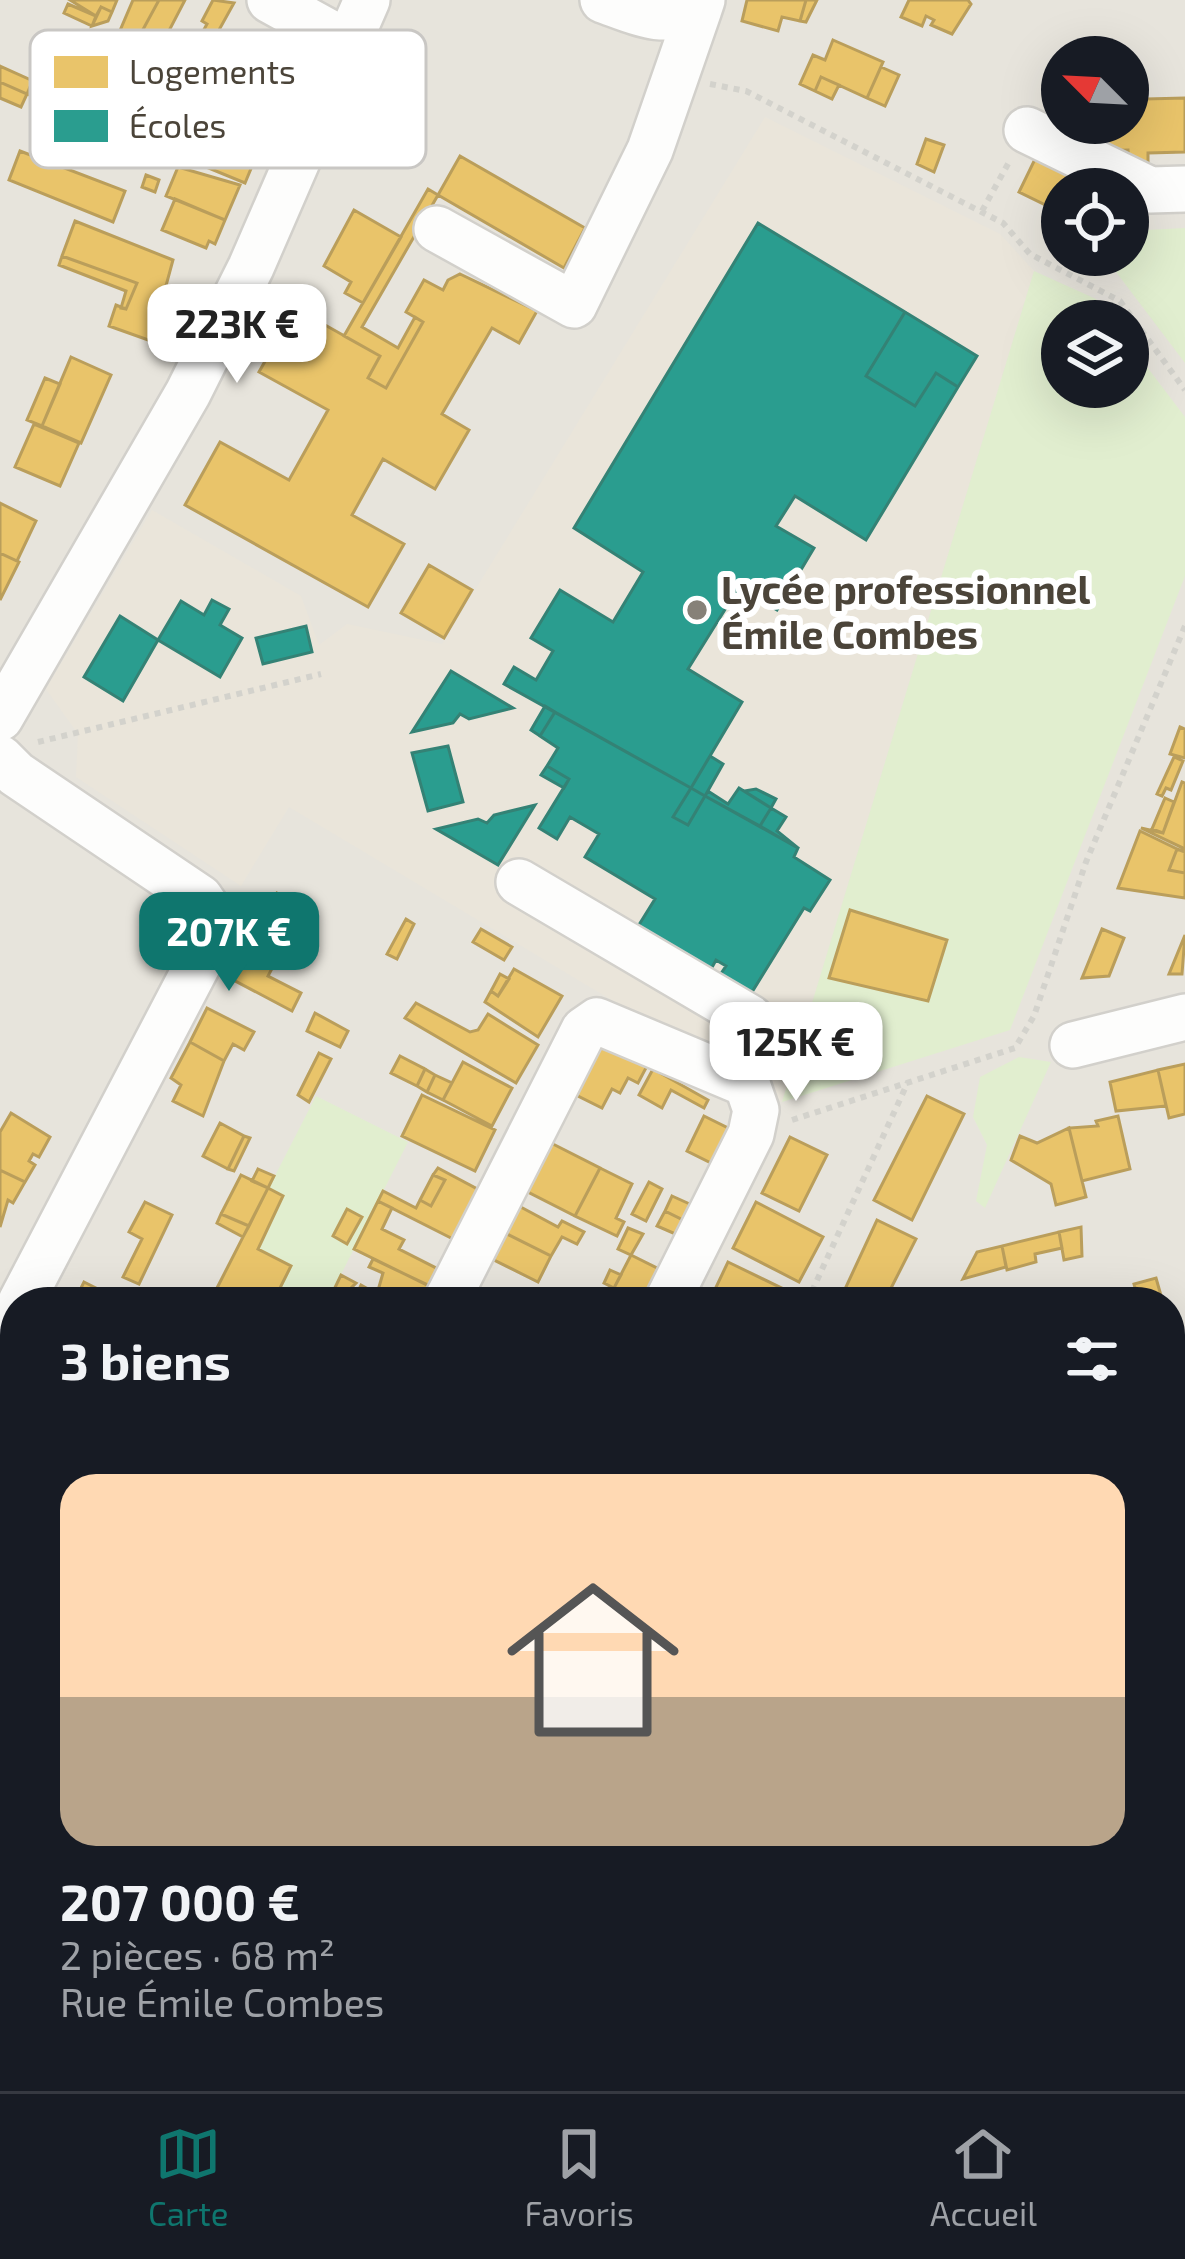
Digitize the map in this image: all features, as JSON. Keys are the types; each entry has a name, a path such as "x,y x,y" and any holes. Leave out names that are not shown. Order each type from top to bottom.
{"street":[{"path":"270,0 324,30"},
{"path":"354,30 367,0"},
{"path":"603,0 653,19 677,19 701,5"},
{"path":"437,229 574,304 650,150 701,5"},
{"path":"1027,130 1150,190 1185,189"},
{"path":"0,718 188,393 291,168"},
{"path":"8,766 200,898 213,917 210,941 33,1287"},
{"path":"519,882 750,1018 751,1135 675,1287"},
{"path":"1073,1045 1185,1017"},
{"path":"454,1287 584,1030 597,1021 750,1101"}],"path":[{"path":"677,78 746,91 1003,223 1030,254 1120,302 1185,390"},
{"path":"982,212 1027,130"},
{"path":"750,1101 777,1124 1015,1048 1034,1016 1086,862 1185,626"},
{"path":"8,766 37,742 321,674"},
{"path":"814,1287 908,1082"}],"shaded area":[{"path":"0,0 1185,0 1185,1287 0,1287"},
{"name":"Lycée professionnel Émile Combes","path":"765,117 1000,234 1034,271 782,1102 289,807 241,886 76,777 78,734 46,689 152,510 301,596 319,645 347,624 442,644"}],"green space":[{"path":"1185,228 1185,363 1149,316 1149,300 1137,300 1119,276 1149,276 1149,230"},
{"path":"1034,271 1097,300 1041,300 1041,408 1149,408 1149,370 1185,417 1185,576 1010,1030 782,1102"},
{"path":"1019,1057 1051,1062 985,1208 976,1201 987,1145 973,1117 980,1077"},
{"path":"316,1096 408,1142 335,1287 218,1287"}],"building: Logements":[{"path":"70,0 117,0 112,12 101,7 96,16"},
{"path":"133,0 159,0 143,30 120,30"},
{"path":"159,0 185,0 169,30 143,30"},
{"path":"213,0 234,3 219,30 204,30 207,24 202,21"},
{"path":"747,0 806,0 800,21 782,17 778,31 742,21"},
{"path":"806,0 817,0 806,22 800,21"},
{"path":"909,0 968,0 971,4 952,34 931,25 934,20 926,16 922,26 901,17"},
{"path":"68,4 96,16 92,26 64,13"},
{"path":"101,7 112,12 108,21 92,26"},
{"path":"833,40 883,62 867,98 821,77 815,91 800,84 813,55 825,60"},
{"path":"0,66 30,80 30,88 27,94 0,82"},
{"path":"881,67 899,75 885,106 867,98"},
{"path":"821,77 839,85 832,99 815,91"},
{"path":"0,82 27,94 21,107 0,98"},
{"path":"1185,98 1185,152 1148,153 1148,166 1129,166 1128,150 1094,151 1094,144 1149,144 1149,99"},
{"path":"926,139 944,145 934,172 917,164"},
{"path":"20,151 30,155 30,168 65,168 125,191 113,222 9,180"},
{"path":"1037,155 1062,168 1041,168 1041,203 1019,192"},
{"path":"460,156 585,228 564,268 438,195"},
{"path":"178,168 240,185 225,220 166,196"},
{"path":"208,168 251,168 245,183"},
{"path":"146,175 159,180 155,192 142,187"},
{"path":"428,189 438,195 362,327 398,348 415,317 423,322 386,388 368,378 380,356 344,336"},
{"path":"175,199 225,220 215,244 209,241 206,248 162,230"},
{"path":"354,210 401,237 363,303 345,293 351,282 324,266"},
{"path":"75,221 173,260 151,341 109,326 116,305 126,309 137,283 62,256"},
{"path":"62,256 137,283 126,309 121,308 126,291 59,265"},
{"path":"460,274 537,311 519,343 492,328 442,414 469,430 435,489 383,459 352,515 404,544 368,607 185,505 220,442 289,480 328,410 259,372 295,308 380,356 368,378 386,388 423,322 406,312 424,280 443,290 448,280"},
{"path":"164,306 170,307 162,331 155,329"},
{"path":"71,357 111,375 81,443 42,426"},
{"path":"45,378 60,384 42,426 27,420"},
{"path":"34,424 79,443 60,486 15,467"},
{"path":"0,503 36,521 17,561 0,553"},
{"path":"0,553 19,562 0,600"},
{"path":"429,565 472,590 444,638 401,613"},
{"path":"1180,727 1185,729 1185,758 1170,754"},
{"path":"1174,757 1183,761 1171,790 1166,788 1162,796 1157,794"},
{"path":"1182,782 1185,849 1141,828 1163,833"},
{"path":"1165,798 1174,802 1163,833 1152,829"},
{"path":"1140,831 1177,849 1169,870 1185,873 1185,898 1118,888"},
{"path":"1177,849 1185,852 1185,873 1169,870"},
{"path":"277,893 303,905 296,920 310,927 315,939 304,959 277,959 242,940 261,903 270,907"},
{"path":"850,910 947,940 928,1001 829,978"},
{"path":"406,919 414,924 397,959 387,954"},
{"path":"481,929 512,947 504,960 473,942"},
{"path":"1102,929 1124,938 1109,976 1082,978"},
{"path":"1185,935 1182,974 1169,974"},
{"path":"242,940 277,959 268,976 301,993 292,1011 224,975"},
{"path":"514,969 562,996 538,1037 485,1002 491,991 498,996"},
{"path":"500,974 509,979 498,996 491,991"},
{"path":"416,1003 470,1032 478,1030 488,1014 538,1045 516,1083 405,1018"},
{"path":"207,1008 254,1032 244,1050 233,1044 224,1061 190,1042"},
{"path":"315,1013 348,1031 340,1047 307,1031"},
{"path":"190,1042 224,1061 203,1116 173,1101 181,1085 171,1078"},
{"path":"600,1043 647,1066 638,1083 628,1078 620,1093 612,1089 602,1108 574,1094"},
{"path":"319,1053 331,1059 309,1102 298,1095"},
{"path":"400,1056 425,1069 417,1086 391,1073"},
{"path":"463,1062 512,1088 492,1126 443,1100"},
{"path":"1185,1064 1185,1114 1169,1118 1158,1070"},
{"path":"425,1069 435,1075 427,1092 417,1086"},
{"path":"653,1069 708,1100 704,1108 671,1090 662,1108 639,1095"},
{"path":"1158,1070 1166,1106 1116,1111 1110,1082"},
{"path":"435,1075 452,1083 443,1100 427,1092"},
{"path":"422,1095 495,1130 475,1171 402,1136"},
{"path":"927,1096 964,1114 912,1220 874,1200"},
{"path":"11,1113 50,1137 39,1157 33,1154 29,1161 35,1165 25,1182 0,1170 0,1132"},
{"path":"704,1116 732,1130 715,1165 687,1151"},
{"path":"1118,1116 1130,1169 1082,1181 1069,1128 1098,1126 1096,1121"},
{"path":"220,1123 244,1136 228,1169 203,1156"},
{"path":"1069,1128 1086,1197 1056,1205 1051,1184 1011,1160 1020,1136 1037,1143"},
{"path":"244,1136 250,1138 234,1171 228,1169"},
{"path":"790,1137 827,1155 799,1211 762,1193"},
{"path":"549,1142 600,1168 575,1216 524,1190"},
{"path":"438,1168 481,1191 457,1241 378,1201 383,1191 416,1208 420,1200 431,1206 445,1180 433,1175"},
{"path":"600,1168 632,1184 616,1218 624,1222 617,1236 575,1216"},
{"path":"258,1169 274,1176 268,1188 252,1181"},
{"path":"0,1170 25,1182 13,1203 8,1200 0,1227"},
{"path":"241,1175 268,1188 249,1226 221,1214"},
{"path":"433,1175 445,1180 431,1206 420,1200"},
{"path":"649,1182 662,1189 646,1221 632,1214"},
{"path":"268,1188 283,1196 258,1249 291,1266 280,1287 218,1287"},
{"path":"672,1196 694,1206 687,1222 665,1211"},
{"path":"378,1201 392,1208 382,1229 404,1240 399,1249 442,1271 431,1287 354,1249"},
{"path":"145,1202 172,1215 139,1284 123,1277 142,1239 129,1232"},
{"path":"756,1202 823,1237 799,1282 733,1248"},
{"path":"517,1205 558,1227 562,1221 584,1232 577,1244 562,1237 551,1256 503,1232"},
{"path":"347,1209 362,1217 347,1244 333,1236"},
{"path":"665,1211 687,1222 680,1236 657,1226"},
{"path":"221,1214 249,1226 243,1237 217,1223"},
{"path":"877,1220 916,1239 892,1287 846,1287"},
{"path":"1081,1227 1082,1256 1064,1260 1059,1232"},
{"path":"628,1228 643,1234 631,1255 618,1249"},
{"path":"503,1232 551,1256 538,1282 490,1258"},
{"path":"1059,1232 1062,1248 1035,1254 1036,1262 1007,1270 1002,1246"},
{"path":"1002,1246 1006,1267 963,1279 977,1252"},
{"path":"631,1255 663,1271 655,1287 615,1287"},
{"path":"373,1259 432,1287 379,1287 383,1273 369,1267"},
{"path":"728,1262 780,1287 716,1287"},
{"path":"610,1270 621,1275 615,1287 604,1283"},
{"path":"341,1275 356,1283 352,1287 335,1287"},
{"path":"1156,1278 1159,1287 1135,1287"}],"building: Écoles":[{"path":"758,223 905,312 866,376 915,406 936,373 958,387 866,540 795,496 776,526 814,548 777,610 739,587 688,669 742,702 691,788 504,684 514,667 536,680 553,651 531,638 560,590 613,622 643,572 574,528"},
{"path":"905,312 977,356 958,387 936,373 915,406 866,376"},
{"path":"212,600 229,609 220,625 242,638 220,677 158,640 181,601 204,615"},
{"path":"120,616 158,640 123,701 84,677"},
{"path":"306,626 312,652 263,664 256,638"},
{"path":"451,671 513,708 469,719 460,714 453,723 412,732"},
{"path":"545,706 555,712 540,736 531,730"},
{"path":"555,712 691,788 673,817 688,825 705,796 798,848 794,857 830,880 810,911 804,908 749,997 718,978 726,966 716,960 709,973 637,928 655,899 585,857 599,834 570,817 557,839 539,828 569,779 547,766 558,748 540,736"},
{"path":"448,746 463,802 428,811 412,753"},
{"path":"710,756 723,764 705,796 691,788"},
{"path":"547,766 569,779 564,788 541,775"},
{"path":"691,788 705,796 688,825 673,817"},
{"path":"739,788 771,808 760,826 705,796 708,791 728,804"},
{"path":"756,789 776,799 771,808 744,791"},
{"path":"535,805 498,865 436,829 478,819 487,823 494,815"},
{"path":"771,808 786,817 777,831 798,848 760,826"}],"place":[{"name":"Lycée professionnel Émile Combes","path":"697,610"}]}
